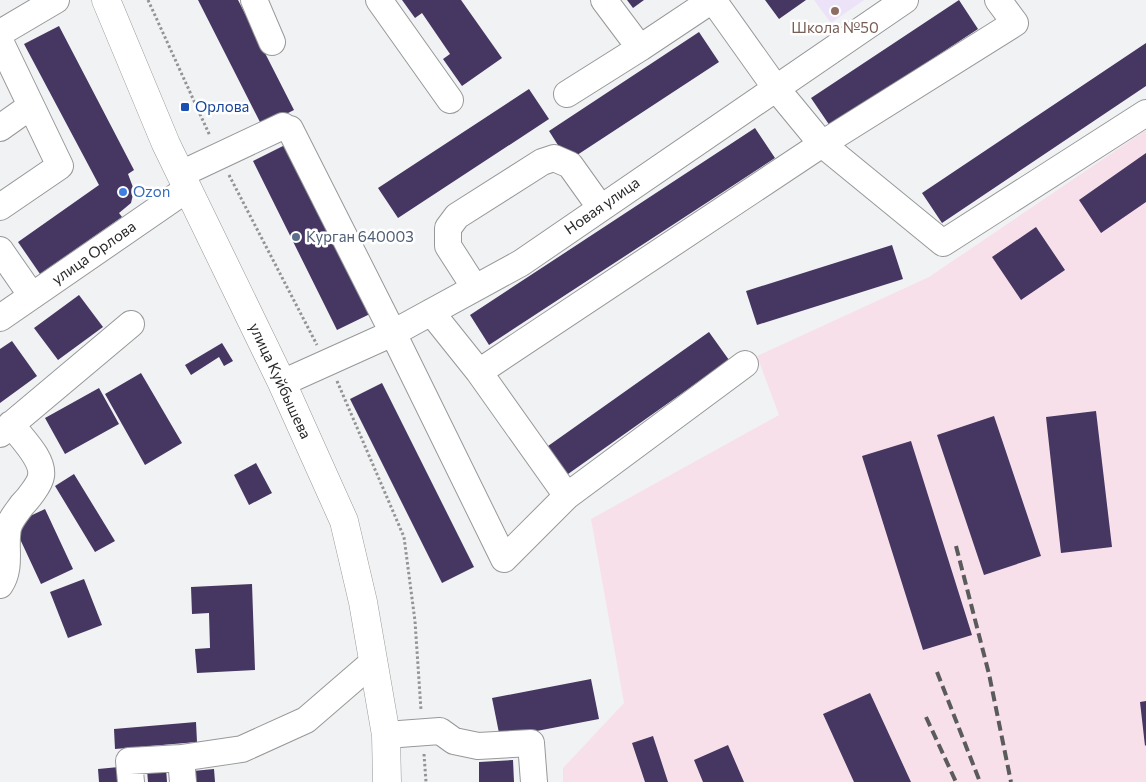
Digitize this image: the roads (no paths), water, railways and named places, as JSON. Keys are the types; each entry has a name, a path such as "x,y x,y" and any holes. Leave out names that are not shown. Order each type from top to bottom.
{"main road":[{"name":"улица Куйбышева","path":"106,0 166,144 282,383 344,520 363,602 372,663 386,735 387,782"}],"street":[{"path":"0,33 56,0"},
{"path":"254,0 272,42"},
{"path":"379,0 450,100"},
{"path":"604,0 640,48"},
{"path":"567,94 712,0 775,87 822,144 943,243 1146,113"},
{"name":"Новая улица","path":"282,383 394,332 520,263 905,0"},
{"path":"479,372 822,144 1015,23 998,0"},
{"path":"0,41 60,166 0,207"},
{"path":"0,128 31,106"},
{"name":"улица Орлова","path":"0,318 184,181 286,128 394,332"},
{"path":"475,288 448,246 448,228 457,216 542,162 554,158 570,165 600,207"},
{"path":"0,250 32,296"},
{"path":"432,312 479,372 567,496"},
{"path":"0,584 4,579 7,566 8,527 42,477 40,462 6,429 131,324"},
{"path":"394,332 504,559 567,496 745,364"},
{"path":"131,782 129,761 182,770 242,749 306,720 372,663"},
{"path":"386,735 440,731 454,741 478,746 531,743 534,782"}],"railway":[{"path":"956,546 989,674 1011,782"},
{"path":"937,672 980,782"},
{"path":"926,717 956,782"}],"place":[{"name":"Школа №50","path":"835,11"},
{"name":"Орлова","path":"185,107"},
{"name":"Ozon","path":"123,192"},
{"name":"Курган 640003","path":"296,237"}]}
